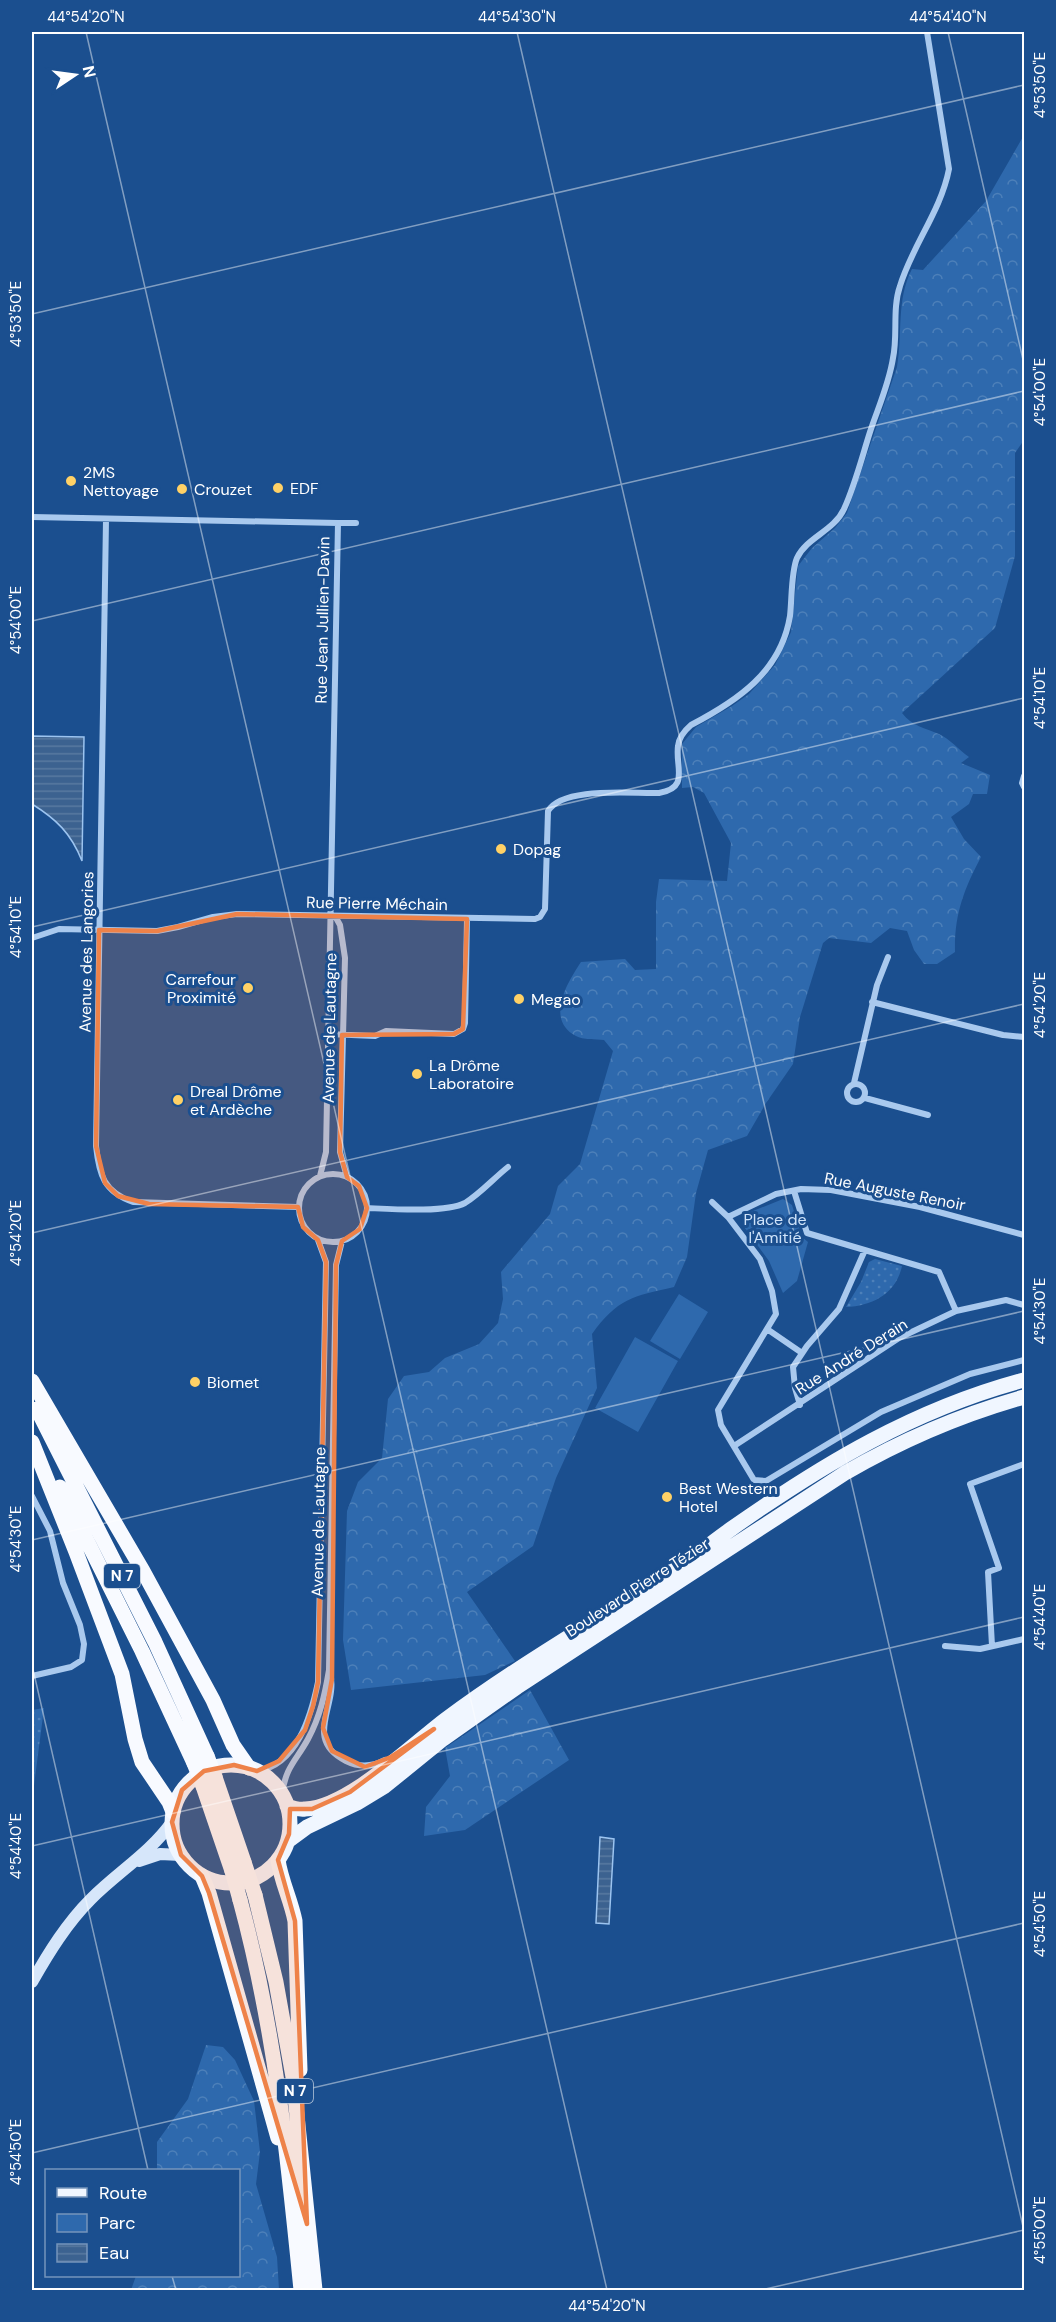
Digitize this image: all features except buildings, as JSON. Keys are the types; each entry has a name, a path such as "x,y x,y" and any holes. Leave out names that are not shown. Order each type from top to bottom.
{"highway":[{"path":"32,1381 143,1571 213,1700 233,1744 253,1769"},
{"name":"N 7","path":"32,1398 155,1642 200,1760 203,1786 238,1867"},
{"name":"N 7","path":"32,1431 142,1651 200,1760 215,1777 286,2034 305,2184 315,2290"},
{"path":"32,1442 122,1674 138,1749 165,1786 173,1813"},
{"path":"278,1860 280,1877 291,1902 295,1921 305,2184"},
{"path":"202,1876 209,1893 290,2178"},
{"name":"N 7","path":"248,1898 255,1956 272,2036 301,2290"}],"main road":[{"name":"Boulevard Pierre Tézier","path":"284,1800 301,1809 312,1809 350,1792 397,1760 479,1695 681,1566 731,1529 853,1450 920,1415 992,1388 1024,1380"},
{"name":"Boulevard Pierre Tézier","path":"288,1841 307,1827 357,1803 385,1786 488,1707 751,1532 845,1473 888,1448 926,1430 953,1419 1024,1397"},
{"path":"32,1982 50,1950 73,1919 108,1883 135,1862 163,1835 173,1813 189,1783 204,1771 226,1765 253,1769 272,1781 284,1800 290,1820 288,1841 278,1860 264,1873 248,1881 220,1882 202,1876 181,1855 174,1839 173,1813"},
{"path":"135,1862 160,1854 181,1855"}],"street":[{"name":"Rue Pierre Méchain","path":"32,938 59,929 157,931 213,917 237,915 535,919 543,913 548,811 552,804 577,795 669,791 677,785 679,774 677,747 683,732 743,694 757,682 777,654 789,622 793,573 797,558 803,548 840,518 890,375 896,344 896,308 899,288 948,178 948,154 927,32"},
{"name":"Rue Jean Jullien-Davin","path":"32,517 338,523 333,916"},
{"name":"Avenue des Langories","path":"106,520 96,1146 98,1166 105,1183 118,1197 133,1202 298,1207"},
{"path":"338,523 356,523"},
{"path":"1024,776 1022,783 1024,787"},
{"name":"Avenue de Lautagne","path":"320,1176 326,1152 333,916"},
{"name":"Avenue de Lautagne","path":"333,916 340,925 345,958 340,1152 347,1177"},
{"path":"328,1034 375,1036 386,1031 454,1034 463,1029 467,919"},
{"path":"855,1083 872,1002 888,957"},
{"path":"872,1002 1003,1035 1024,1037"},
{"path":"865,1098 862,1085 855,1083 848,1086 846,1094 849,1100 856,1103 865,1098 928,1115"},
{"path":"367,1208 457,1206 474,1196 508,1167"},
{"path":"338,1174 347,1177 359,1186 366,1200 367,1208 360,1229 349,1239 334,1243 318,1240 303,1227 298,1207 302,1192 320,1176 338,1174"},
{"name":"Rue Auguste Renoir","path":"728,1217 776,1194 831,1190 920,1206 1024,1235"},
{"path":"794,1191 807,1233 939,1272 956,1311"},
{"path":"712,1202 728,1217 760,1259 772,1291 776,1314 718,1410 721,1425 754,1480 765,1481 881,1412 970,1374 1024,1359"},
{"name":"Avenue de Lautagne","path":"253,1769 267,1769 279,1761 305,1730 318,1682 327,1262 318,1240"},
{"name":"Avenue de Lautagne","path":"284,1800 286,1772 308,1739 320,1711 329,1670 336,1265 342,1241"},
{"path":"800,1405 795,1388 793,1367 839,1309 865,1250"},
{"name":"Rue André Derain","path":"734,1446 800,1405 825,1385 899,1338 956,1311 1006,1300 1024,1305"},
{"path":"766,1329 802,1353"},
{"path":"992,1646 988,1572 999,1568 970,1484 1024,1464"},
{"path":"32,1496 50,1531 63,1583 80,1625 84,1644 82,1660 71,1667 32,1676"},
{"path":"945,1646 980,1649 1024,1639"},
{"path":"329,1670 332,1679 331,1691 323,1728 332,1751 342,1759 365,1767 377,1764 434,1729"}],"highlighted area":[{"path":"237,914 467,919 463,1029 454,1034 342,1035 340,1152 347,1177 359,1186 367,1208 360,1229 342,1241 336,1265 332,1679 323,1728 332,1751 365,1767 391,1757 434,1729 350,1792 312,1809 290,1809 289,1834 278,1860 295,1921 307,2224 209,1893 202,1876 181,1855 172,1822 182,1790 204,1771 234,1765 257,1771 279,1761 305,1730 313,1706 318,1682 326,1262 318,1240 303,1227 298,1207 149,1204 118,1196 105,1183 96,1146 99,930 157,931"}],"green space":[{"path":"1024,135 1024,440 1015,453 1015,556 995,628 902,713 914,724 943,736 969,757 961,763 990,775 987,794 973,794 969,804 951,817 964,839 981,857 961,903 956,926 955,952 937,964 924,964 914,950 907,931 890,928 871,943 829,938 823,943 800,1017 793,1064 747,1136 708,1150 696,1193 687,1257 674,1287 647,1293 618,1306 592,1334 597,1388 556,1478 533,1546 467,1592 515,1661 485,1675 351,1690 343,1640 347,1511 358,1482 382,1458 388,1399 404,1376 429,1372 445,1358 479,1344 498,1323 503,1299 501,1272 550,1214 558,1186 580,1164 613,1051 604,1040 579,1037 567,1029 560,1011 565,990 581,962 625,959 635,970 656,969 656,902 659,879 727,881 731,843 704,793 693,787 682,788 682,744 696,727 749,694 775,665 791,632 798,566 812,548 835,528 847,513 897,367 902,305 912,269 923,270 986,201"},
{"name":"Place de l'Amitié","path":"783,1199 792,1205 802,1237 808,1242 797,1281 783,1293 769,1261 742,1224 748,1213"},
{"path":"875,1259 902,1266 899,1276 882,1297 865,1304 846,1307 861,1282 869,1262"},
{"path":"679,1294 708,1312 680,1359 650,1341"},
{"path":"635,1337 678,1361 638,1432 595,1408"},
{"path":"530,1690 569,1760 465,1830 424,1836 426,1807 450,1776 445,1748"},
{"path":"44,1708 32,1801 32,1710"},
{"path":"206,2045 223,2047 235,2060 254,2101 260,2152 256,2184 277,2257 279,2290 131,2290 136,2277 240,2277 240,2169 157,2169 157,2142 188,2099"}],"water":[{"path":"32,736 84,737 82,861 73,842 62,828 32,804"},
{"path":"600,1837 614,1839 609,1924 596,1923"}],"place":[{"name":"2MS Nettoyage","path":"71,481"},
{"name":"EDF","path":"278,488"},
{"name":"Crouzet","path":"182,489"},
{"name":"Dopag","path":"501,849"},
{"name":"Carrefour Proximité","path":"248,988"},
{"name":"Megao","path":"519,999"},
{"name":"La Drôme Laboratoire","path":"417,1074"},
{"name":"Dreal Drôme et Ardèche","path":"178,1100"},
{"name":"Biomet","path":"195,1382"},
{"name":"Best Western Hotel","path":"667,1497"}]}
